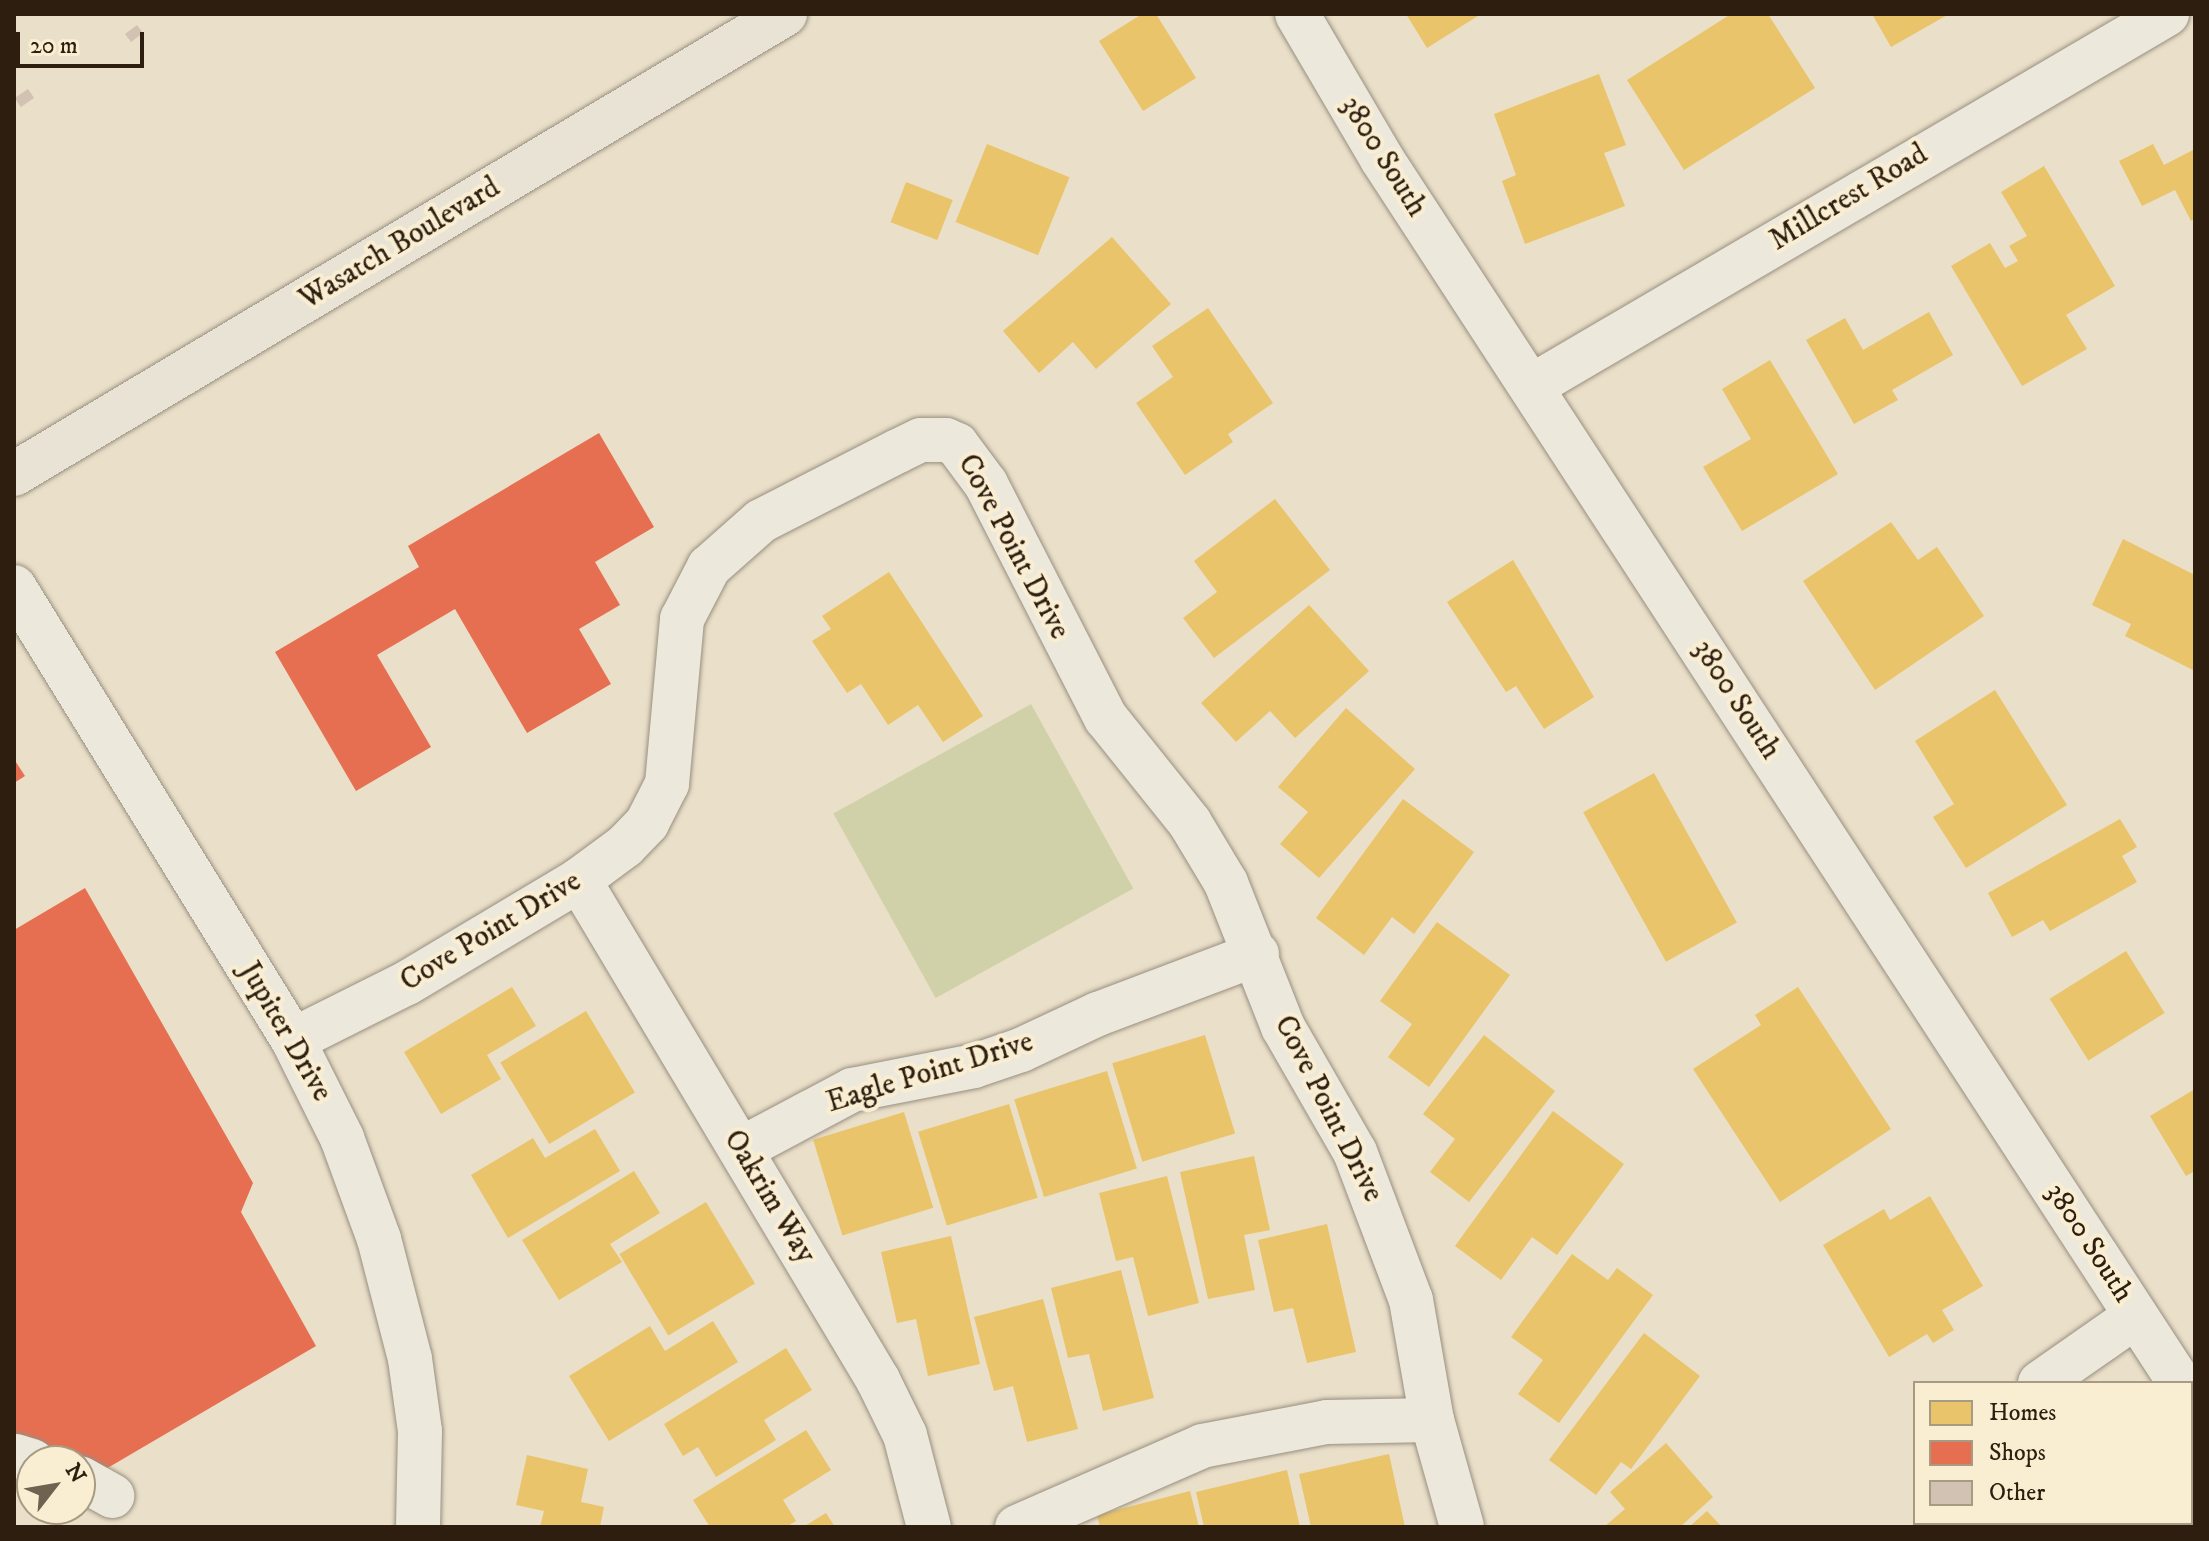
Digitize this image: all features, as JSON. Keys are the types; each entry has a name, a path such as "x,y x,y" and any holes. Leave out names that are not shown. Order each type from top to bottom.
{"main road":[{"name":"Wasatch Boulevard","path":"14,474 785,14"}],"street":[{"name":"3800 South","path":"1297,14 1382,159 2179,1381"},
{"name":"Millcrest Road","path":"1532,386 2167,14"},
{"name":"Cove Point Drive","path":"293,1040 407,983 579,880 647,823 667,784 682,619 709,567 761,521 898,451 934,438 957,445 986,484 1078,672 1106,718 1190,823 1226,883 1257,954 1283,1027 1375,1196 1411,1300 1432,1420 1462,1527"},
{"name":"Jupiter Drive","path":"14,587 293,1040 352,1163 397,1298 420,1431 418,1527"},
{"name":"Oakrim Way","path":"579,880 893,1407 929,1527"},
{"name":"Eagle Point Drive","path":"741,1149 852,1090 1010,1054 1257,954"},
{"path":"2043,1381 2136,1316"},
{"path":"1017,1527 1202,1446 1327,1422 1432,1420"}],"green space":[{"path":"1031,704 1133,889 936,998 833,814"}],"building: Homes":[{"path":"1142,14 1156,14 1196,78 1143,111 1099,41"},
{"path":"1406,14 1481,14 1427,48"},
{"path":"1731,14 1768,14 1815,88 1684,170 1627,80"},
{"path":"1872,14 1949,14 1891,47"},
{"path":"1599,74 1626,145 1604,153 1625,206 1525,244 1502,181 1516,175 1494,114"},
{"path":"987,144 1070,177 1038,255 956,222"},
{"path":"2153,144 2164,165 2195,149 2195,218 2191,221 2175,190 2142,206 2119,161"},
{"path":"2044,166 2115,286 2066,315 2087,349 2022,386 1951,266 1990,243 2005,268 2018,261 2009,246 2027,236 2001,192"},
{"path":"906,182 953,200 937,240 891,222"},
{"path":"1112,237 1171,304 1096,369 1073,342 1039,373 1003,331"},
{"path":"1208,308 1273,403 1228,434 1233,442 1185,475 1136,403 1173,377 1152,346"},
{"path":"1929,312 1953,355 1892,390 1898,400 1854,424 1806,340 1845,318 1863,350"},
{"path":"1770,360 1838,474 1742,531 1703,467 1751,439 1722,389"},
{"path":"1275,499 1330,570 1214,658 1183,618 1217,592 1194,561"},
{"path":"1891,522 1918,560 1937,547 1984,616 1875,690 1803,581"},
{"path":"2123,539 2195,575 2195,671 2125,636 2131,624 2092,605"},
{"path":"1513,560 1594,697 1544,729 1516,686 1506,692 1447,602"},
{"path":"889,572 983,716 943,742 918,705 888,725 861,684 847,693 812,641 831,629 822,616"},
{"path":"1309,605 1369,671 1295,738 1270,711 1236,742 1201,703"},
{"path":"1995,690 2067,805 1966,868 1933,817 1954,804 1915,741"},
{"path":"1346,708 1415,769 1319,878 1280,844 1308,812 1278,787"},
{"path":"1654,773 1737,923 1666,962 1583,812"},
{"path":"1403,799 1474,852 1414,934 1392,917 1364,955 1316,918"},
{"path":"2120,819 2137,847 2122,856 2137,882 2050,931 2043,920 2012,937 1988,893"},
{"path":"1437,922 1510,975 1429,1087 1388,1057 1412,1024 1380,1001"},
{"path":"2126,951 2165,1013 2088,1061 2050,999"},
{"path":"512,987 536,1026 487,1055 501,1079 441,1114 404,1052"},
{"path":"1798,987 1891,1129 1780,1202 1693,1069 1761,1025 1755,1015"},
{"path":"586,1011 635,1092 549,1144 500,1063"},
{"path":"1205,1035 1235,1133 1142,1162 1112,1063"},
{"path":"1484,1035 1555,1091 1469,1202 1430,1172 1455,1139 1423,1114"},
{"path":"1107,1071 1137,1169 1044,1197 1014,1099"},
{"path":"2195,1089 2195,1171 2186,1176 2150,1116"},
{"path":"1009,1104 1038,1198 947,1225 918,1132"},
{"path":"1553,1111 1624,1164 1557,1255 1532,1237 1501,1280 1455,1246"},
{"path":"904,1112 933,1208 842,1235 813,1140"},
{"path":"595,1129 620,1171 508,1238 471,1175 533,1138 545,1158"},
{"path":"1254,1156 1270,1230 1244,1235 1255,1290 1208,1299 1180,1172"},
{"path":"634,1171 660,1213 610,1244 622,1262 559,1300 522,1240"},
{"path":"1167,1176 1199,1303 1148,1316 1133,1257 1116,1261 1099,1193"},
{"path":"1930,1196 1983,1286 1942,1310 1954,1330 1933,1343 1927,1334 1889,1357 1823,1245 1884,1209 1890,1220"},
{"path":"706,1202 755,1283 668,1335 619,1254"},
{"path":"1327,1224 1356,1352 1307,1363 1293,1308 1274,1312 1258,1240"},
{"path":"951,1236 980,1364 928,1376 916,1319 897,1323 881,1252"},
{"path":"1572,1254 1608,1280 1617,1268 1653,1295 1559,1423 1518,1394 1543,1360 1511,1337"},
{"path":"1121,1270 1154,1398 1103,1411 1089,1354 1068,1358 1051,1288"},
{"path":"1043,1299 1078,1429 1027,1442 1013,1386 994,1391 974,1317"},
{"path":"713,1321 738,1362 609,1441 569,1376 650,1326 665,1351"},
{"path":"1644,1333 1700,1376 1631,1469 1621,1462 1596,1495 1549,1460"},
{"path":"786,1348 812,1390 764,1420 776,1440 716,1477 698,1447 683,1456 664,1424"},
{"path":"806,1430 831,1470 783,1500 796,1521 786,1527 710,1527 693,1500"},
{"path":"1666,1443 1713,1497 1680,1527 1604,1527 1625,1509 1610,1492"},
{"path":"1389,1454 1405,1527 1311,1527 1299,1474"},
{"path":"527,1455 588,1469 581,1502 604,1507 600,1527 540,1527 544,1511 516,1505"},
{"path":"1287,1470 1300,1527 1204,1527 1196,1492"},
{"path":"1190,1491 1199,1527 1100,1527 1097,1515"},
{"path":"1707,1511 1722,1527 1689,1527"},
{"path":"826,1513 835,1527 803,1527"},
{"path":"2040,1525 2122,1525 2122,1527"}],"building: Shops":[{"path":"599,433 654,527 595,562 620,605 579,629 611,684 527,733 455,609 377,655 431,747 356,791 275,652 419,567 408,546"},
{"path":"14,759 25,776 14,783"},
{"path":"85,888 253,1183 241,1212 316,1346 96,1475 96,1445 16,1445 14,1460 14,930"}],"building: Other":[{"path":"137,25 143,33 131,42 125,34"},
{"path":"28,89 34,98 21,107 15,98"}]}
